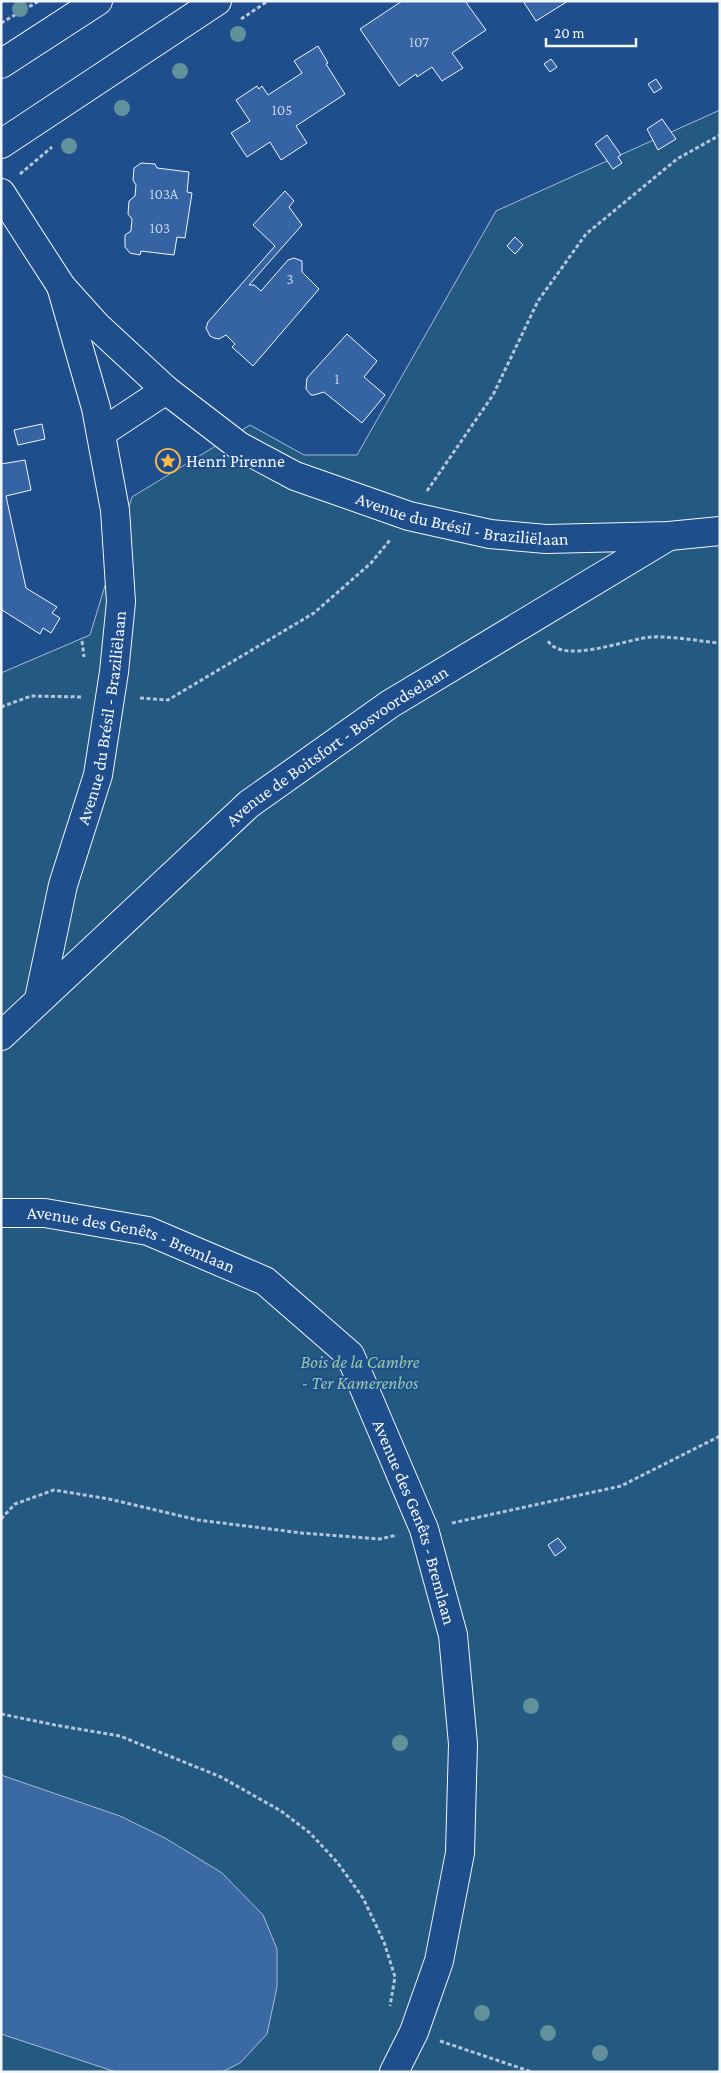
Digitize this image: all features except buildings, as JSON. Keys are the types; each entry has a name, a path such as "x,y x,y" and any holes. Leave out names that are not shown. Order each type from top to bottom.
{"street":[{"path":"1,64 98,1"},
{"path":"1,144 216,1"},
{"name":"Avenue du Brésil - Braziliëlaan","path":"1,193 61,286 97,326 166,390 239,446 295,476 409,516 490,534 546,538 669,536"},
{"name":"Avenue du Brésil - Braziliëlaan","path":"39,999 63,885 98,775 112,685 120,593 116,510 96,408 61,286"},
{"path":"101,433 166,390"},
{"name":"Avenue de Boitsfort - Bosvoordselaan","path":"1,1036 249,804 390,704 669,536 720,531"},
{"name":"Avenue des Genêts - Bremlaan","path":"1,1214 45,1213 148,1231 266,1281 350,1355 424,1528 452,1635 463,1744 460,1852 439,1961 414,2032 394,2072"}],"path":[{"path":"1,23 39,1"},
{"path":"1,707 31,696 112,685 168,700 314,613 370,563 409,516 493,395 538,300 586,234 678,159 720,135"},
{"path":"531,618 550,645 575,652 650,638 720,643"},
{"path":"1,1519 15,1504 54,1490 109,1499 198,1520 302,1534 380,1539 621,1486 720,1436"},
{"path":"1,1714 120,1736 221,1778 281,1811 310,1833 337,1862 363,1898 384,1942 395,1977 388,2023 532,2072"}],"green space":[{"name":"Bois de la Cambre - Ter Kamerenbos","path":"720,110 720,2072 1,2072 1,673 90,635 132,497 250,425 304,455 357,455 496,211"}],"shaded area":[{"path":"1,1775 120,1816 165,1838 222,1873 263,1915 277,1949 277,1987 267,2034 240,2063 222,2072 116,2072 1,2034"}],"place":[{"name":"Henri Pirenne","path":"168,461"}]}
